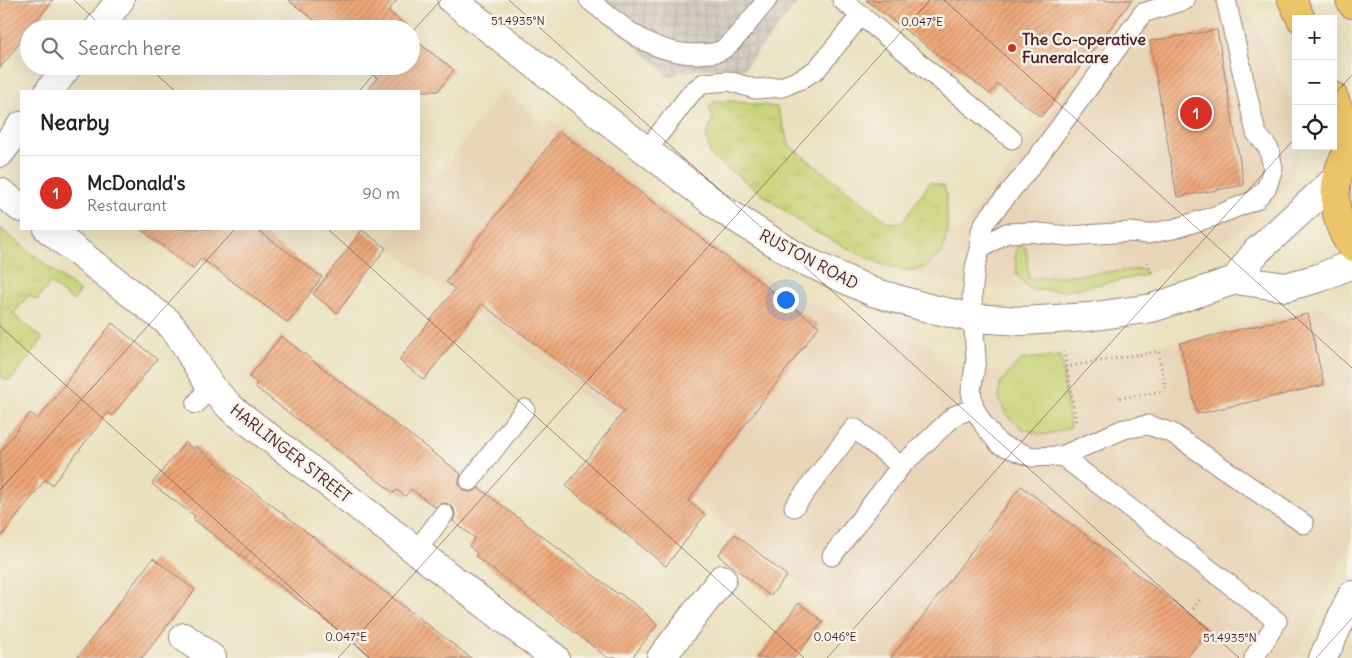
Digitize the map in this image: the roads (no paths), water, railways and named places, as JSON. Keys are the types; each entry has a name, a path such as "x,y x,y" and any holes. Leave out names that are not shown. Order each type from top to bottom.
{"main road":[{"path":"1292,0 1299,15"},
{"path":"1350,0 1352,4"},
{"path":"1337,105 1351,146 1336,178 1336,210 1345,237 1352,247"}],"street":[{"path":"105,20 120,0"},
{"name":"RUSTON ROAD","path":"452,0 723,210 801,259 873,292 928,308 973,318 1023,321 1088,317 1152,308 1235,280 1286,288 1319,278 1352,264"},
{"path":"50,90 61,75"},
{"path":"0,153 20,127"},
{"path":"1235,280 1256,252 1336,178"},
{"path":"0,192 20,207"},
{"name":"HARLINGER STREET","path":"49,230 168,322 181,338 203,395 231,408 556,658"},
{"path":"661,658 722,579"},
{"path":"1323,658 1352,595"},
{"path":"184,637 212,658"}],"lane":[{"path":"589,0 645,42 662,50 692,54 720,51 728,45 767,0"},
{"path":"842,0 1012,139"},
{"path":"1185,0 1148,6 1032,165 985,222 981,231 972,296 976,360 971,391 974,408 999,444 1032,458 1062,456 1124,429 1148,425 1172,433 1304,524"},
{"path":"980,249 1006,233 1029,232 1068,236 1130,232 1147,234 1173,229 1215,216 1255,200 1268,186 1273,168 1269,149 1256,133 1226,0"},
{"path":"647,150 692,92 704,83 729,81 755,89 782,87 801,80 817,69 861,15"},
{"path":"832,556 901,466 954,416 974,408"},
{"path":"470,481 526,409"},
{"path":"794,507 854,428 901,466"},
{"path":"1062,456 1277,621 1254,658"},
{"path":"417,550 444,514"}],"place":[{"name":"The Co-operative Funeralcare","path":"1012,48"},
{"name":"McDonald's","path":"1196,113"}]}
